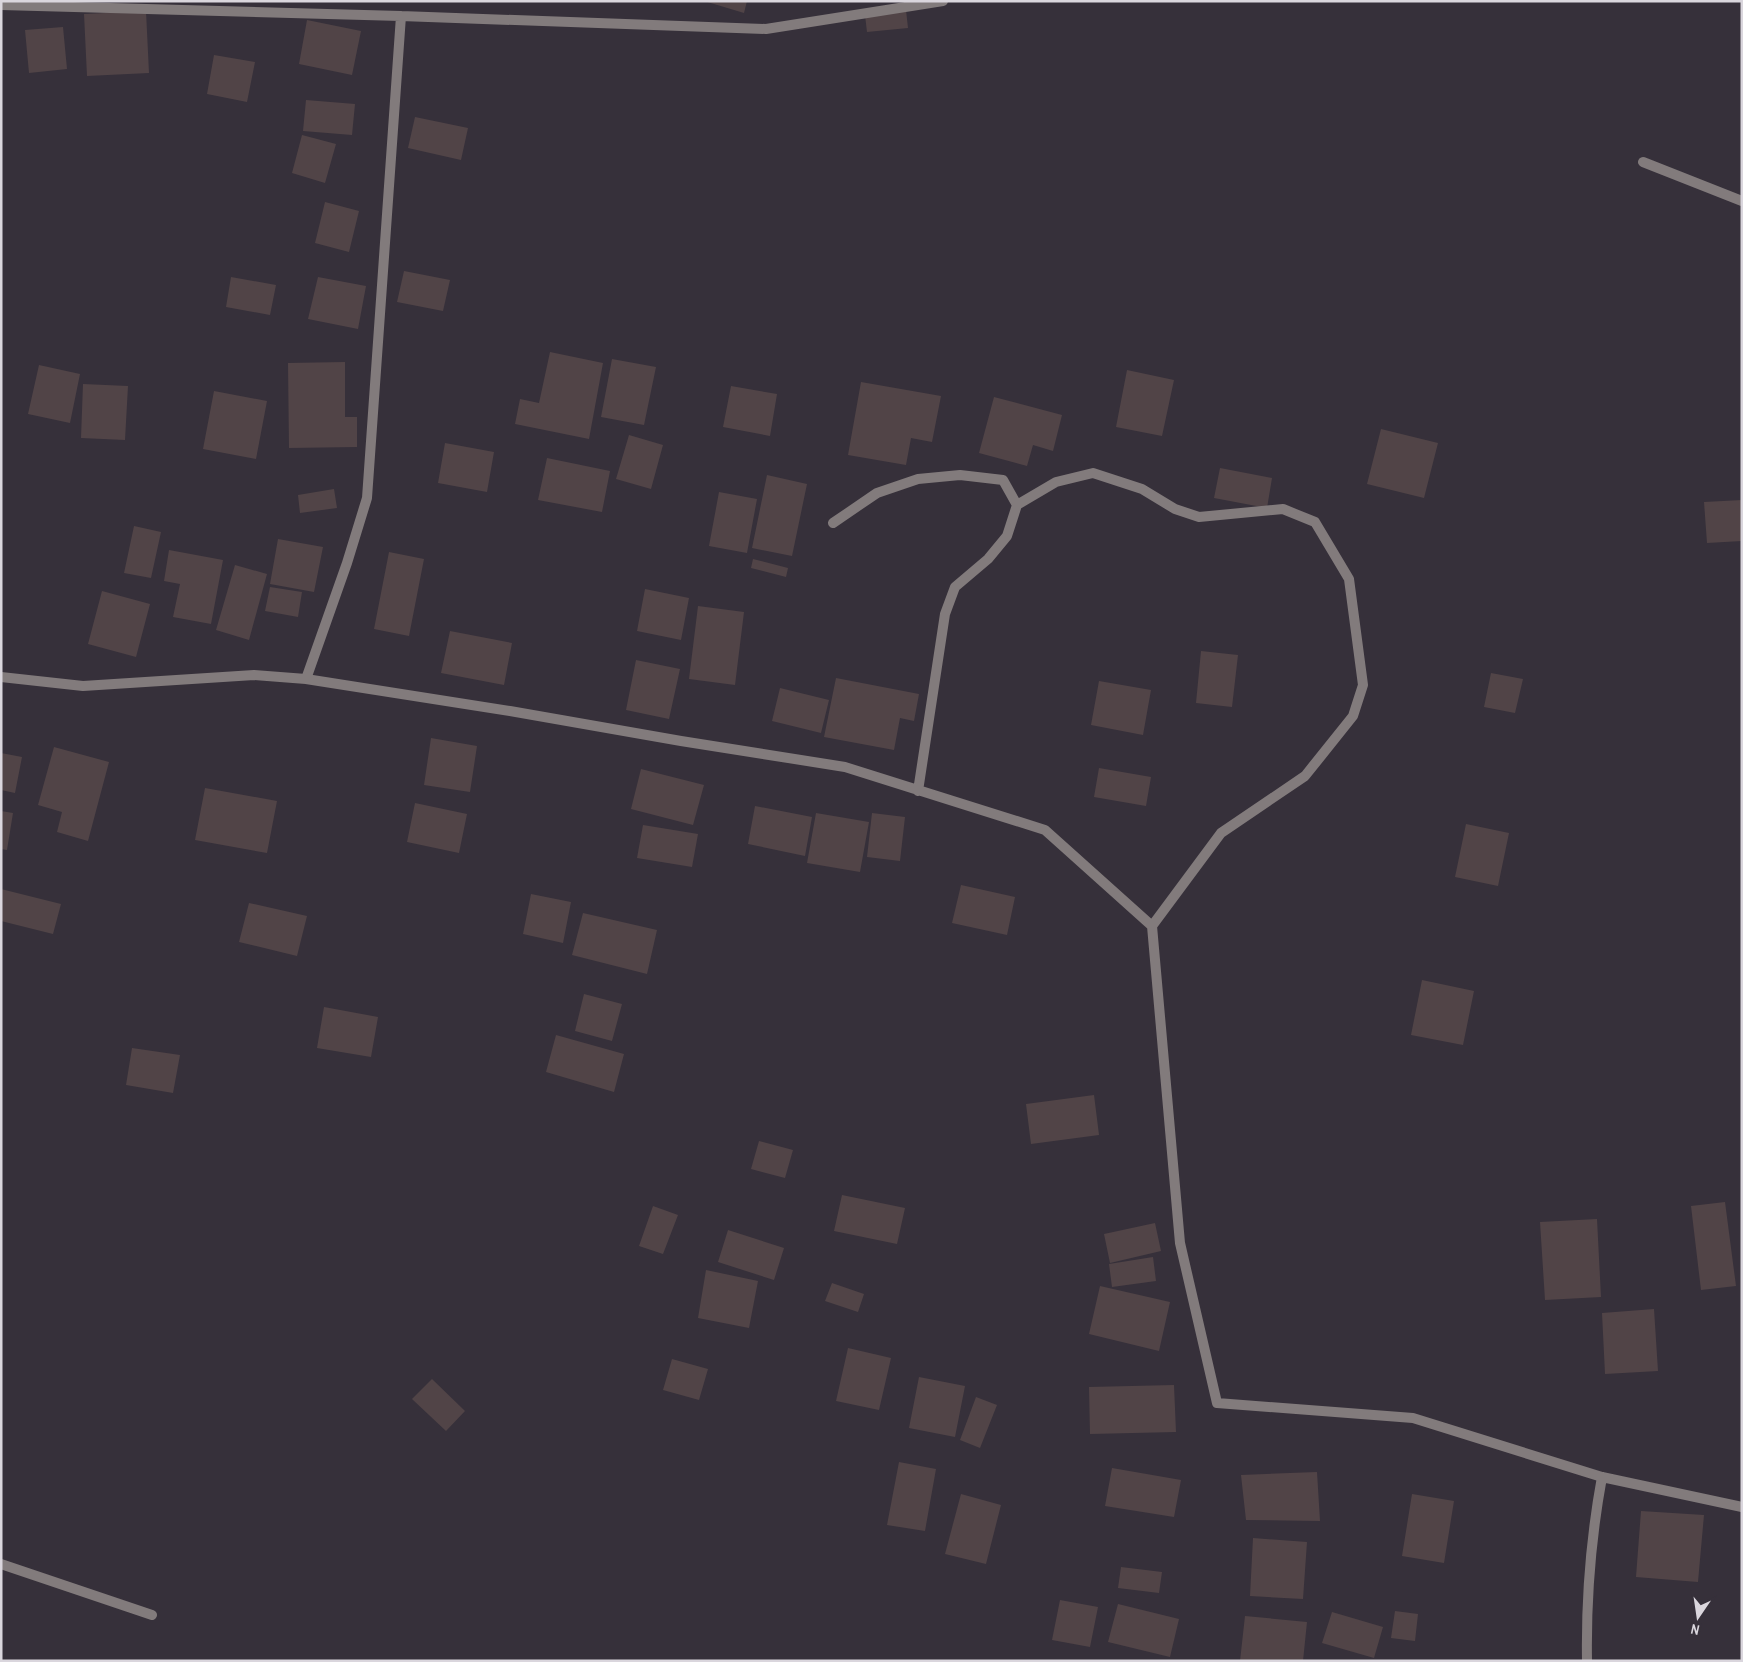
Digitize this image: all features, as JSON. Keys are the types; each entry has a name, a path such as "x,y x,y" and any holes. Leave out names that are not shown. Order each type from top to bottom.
{"street":[{"path":"1,5 766,28 943,1"},
{"path":"306,679 347,563 367,498 401,16"},
{"path":"1642,162 1742,201"},
{"path":"918,791 945,614 955,587 988,559 1006,536 1017,505 1056,482 1093,473 1142,489 1175,509 1199,517 1283,509 1315,522 1349,579 1363,685 1353,716 1305,776 1221,833 1152,926 1180,1243 1217,1403 1413,1418 1602,1476 1742,1507"},
{"path":"833,523 877,493 918,479 960,475 1003,480 1017,505"},
{"path":"1,677 83,686 254,675 306,679 845,767 1045,830 1152,926"},
{"path":"1587,1661 1587,1626 1595,1516 1602,1476"},
{"path":"1,1564 152,1615"}],"building":[{"path":"704,1 747,1 744,13"},
{"path":"906,10 908,28 867,32 865,15"},
{"path":"146,11 149,73 87,76 84,14"},
{"path":"307,20 361,31 352,75 299,64"},
{"path":"63,27 67,69 29,73 25,30"},
{"path":"214,55 255,62 247,102 207,94"},
{"path":"306,100 355,104 352,135 303,131"},
{"path":"415,117 468,128 461,160 408,148"},
{"path":"302,135 336,144 325,183 292,173"},
{"path":"325,202 359,211 349,252 315,243"},
{"path":"404,271 450,280 443,311 397,302"},
{"path":"231,277 276,285 270,315 226,307"},
{"path":"318,277 366,286 358,329 308,319"},
{"path":"550,352 603,363 589,439 515,424 520,399 539,403"},
{"path":"612,359 656,367 644,425 601,417"},
{"path":"345,362 345,417 357,417 357,447 289,448 288,363"},
{"path":"39,365 80,374 70,423 28,414"},
{"path":"1127,370 1174,380 1162,436 1116,427"},
{"path":"861,382 941,396 932,442 911,438 906,465 848,455"},
{"path":"83,384 128,386 125,440 81,438"},
{"path":"731,386 777,394 770,436 723,427"},
{"path":"214,391 267,401 256,459 203,449"},
{"path":"994,397 1062,415 1053,451 1033,445 1027,466 979,453"},
{"path":"1381,429 1438,443 1424,498 1367,484"},
{"path":"629,435 663,445 651,489 616,479"},
{"path":"445,443 494,452 487,492 438,483"},
{"path":"547,458 610,471 602,512 538,500"},
{"path":"1220,468 1272,478 1267,508 1214,498"},
{"path":"767,475 807,484 792,556 752,548"},
{"path":"334,489 337,508 300,513 298,495"},
{"path":"719,492 757,499 747,553 709,546"},
{"path":"1742,500 1742,541 1707,543 1704,502"},
{"path":"134,526 161,532 151,578 124,573"},
{"path":"278,539 323,547 314,592 270,584"},
{"path":"169,550 223,560 211,624 173,617 180,584 164,581"},
{"path":"389,552 424,559 409,636 374,629"},
{"path":"753,559 788,568 786,577 751,568"},
{"path":"235,565 267,574 249,640 216,630"},
{"path":"270,587 302,592 298,617 265,611"},
{"path":"645,589 689,598 681,640 637,631"},
{"path":"102,591 150,604 136,657 88,644"},
{"path":"698,606 744,612 735,685 689,679"},
{"path":"450,631 512,643 504,685 441,673"},
{"path":"1201,651 1238,655 1232,707 1196,703"},
{"path":"636,660 680,669 669,719 626,710"},
{"path":"1491,673 1523,679 1515,713 1484,707"},
{"path":"836,678 919,694 914,721 900,718 894,750 824,737"},
{"path":"1099,681 1151,690 1143,735 1091,725"},
{"path":"780,688 829,700 821,733 772,721"},
{"path":"431,738 477,746 470,792 424,785"},
{"path":"54,747 109,762 88,841 57,832 62,812 38,805"},
{"path":"1,753 22,757 15,793 1,790"},
{"path":"1099,768 1151,777 1146,806 1094,797"},
{"path":"641,769 704,785 693,825 631,809"},
{"path":"205,788 277,801 267,853 195,840"},
{"path":"415,803 467,814 459,853 407,842"},
{"path":"755,806 812,817 805,856 748,844"},
{"path":"1,811 13,813 7,850 1,849"},
{"path":"816,813 869,822 860,872 807,863"},
{"path":"872,813 905,817 900,861 867,857"},
{"path":"1466,824 1509,833 1498,886 1455,877"},
{"path":"643,825 698,834 692,867 637,858"},
{"path":"961,885 1015,897 1007,935 952,923"},
{"path":"1,889 61,904 53,934 1,921"},
{"path":"531,894 571,902 563,943 523,934"},
{"path":"249,903 307,916 297,956 239,942"},
{"path":"583,913 657,930 647,974 572,955"},
{"path":"1422,980 1474,991 1463,1045 1411,1035"},
{"path":"584,994 622,1004 612,1041 575,1031"},
{"path":"324,1007 378,1017 371,1057 317,1048"},
{"path":"556,1035 624,1054 614,1092 546,1072"},
{"path":"132,1048 180,1055 173,1093 126,1085"},
{"path":"1094,1095 1099,1135 1031,1144 1026,1104"},
{"path":"759,1141 793,1150 785,1178 751,1169"},
{"path":"842,1195 905,1208 897,1244 834,1231"},
{"path":"1725,1202 1736,1286 1701,1290 1691,1206"},
{"path":"653,1206 678,1215 663,1254 639,1246"},
{"path":"1597,1219 1601,1297 1545,1300 1540,1222"},
{"path":"1155,1223 1161,1251 1110,1263 1104,1234"},
{"path":"728,1230 784,1248 774,1280 718,1262"},
{"path":"1153,1257 1156,1281 1112,1287 1109,1264"},
{"path":"706,1270 758,1281 749,1328 698,1318"},
{"path":"832,1283 864,1294 858,1312 825,1301"},
{"path":"1100,1286 1170,1302 1159,1351 1089,1334"},
{"path":"1654,1309 1658,1371 1605,1374 1602,1313"},
{"path":"848,1348 891,1358 879,1410 836,1401"},
{"path":"672,1359 708,1369 699,1400 663,1390"},
{"path":"919,1377 965,1386 955,1437 909,1428"},
{"path":"432,1379 465,1411 446,1431 412,1399"},
{"path":"1174,1385 1176,1432 1090,1434 1089,1387"},
{"path":"976,1397 997,1405 980,1448 960,1440"},
{"path":"899,1462 936,1469 925,1531 887,1525"},
{"path":"1112,1468 1181,1480 1174,1517 1105,1506"},
{"path":"1317,1472 1320,1521 1246,1520 1241,1475"},
{"path":"961,1494 1001,1505 986,1564 945,1554"},
{"path":"1412,1494 1454,1501 1444,1563 1402,1556"},
{"path":"1641,1511 1704,1515 1698,1582 1636,1577"},
{"path":"1253,1538 1307,1542 1303,1599 1250,1596"},
{"path":"1121,1567 1162,1572 1159,1593 1118,1588"},
{"path":"1060,1600 1098,1607 1090,1647 1052,1640"},
{"path":"1118,1604 1179,1619 1170,1657 1108,1642"},
{"path":"1395,1611 1418,1614 1415,1641 1391,1638"},
{"path":"1332,1612 1383,1627 1374,1658 1322,1643"},
{"path":"1245,1616 1307,1622 1303,1661 1240,1661"}]}
